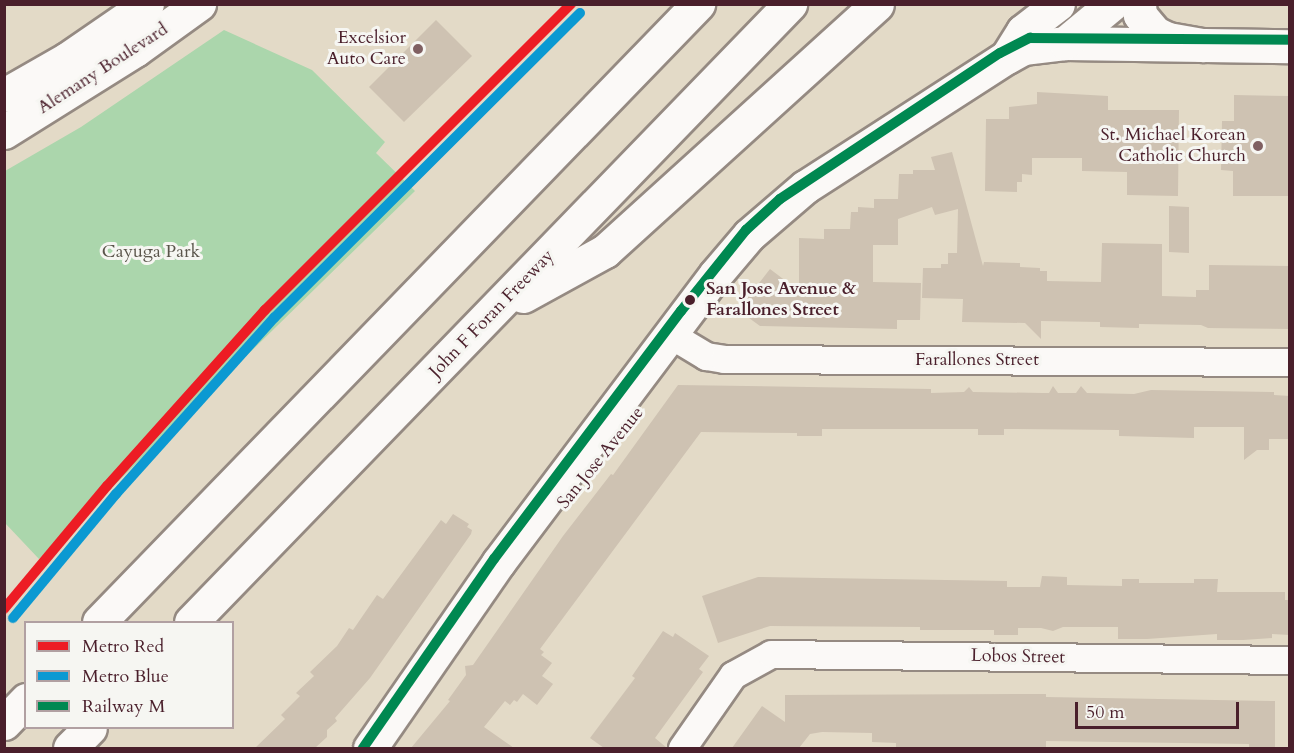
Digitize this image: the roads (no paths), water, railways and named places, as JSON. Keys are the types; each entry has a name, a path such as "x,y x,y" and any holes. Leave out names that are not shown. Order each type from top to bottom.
{"main road":[{"name":"Alemany Boulevard","path":"4,96 67,59 147,4"},
{"name":"Alemany Boulevard","path":"4,132 135,50 199,4"},
{"path":"100,621 698,4"},
{"name":"John F Foran Freeway","path":"192,621 495,312 790,4"},
{"path":"495,312 605,251 877,4"},
{"name":"San Jose Avenue","path":"1007,57 1023,31 1059,4"},
{"path":"1065,43 1071,13 1076,4"},
{"path":"1065,43 1112,4"},
{"path":"1138,4 1140,15 1155,33 1168,39 1203,45 1290,46"},
{"name":"San Jose Avenue","path":"370,748 498,563 671,334 749,235 784,202 1023,48 1065,43 1203,45"},
{"path":"4,723 24,701"},
{"path":"70,748 89,729"}],"street":[{"name":"Farallones Street","path":"671,334 706,356 724,359 1290,362"},
{"name":"Lobos Street","path":"682,748 733,675 771,654 1290,660"}],"metro line":[{"name":"Red","path":"4,609 107,486 265,310 571,4"},
{"name":"Blue","path":"13,618 116,494 274,318 580,13"}],"rail line":[{"name":"M","path":"363,748 494,559 681,311 746,230 780,199 1000,53 1030,38 1290,40"}],"place":[{"name":"Excelsior Auto Care","path":"418,49"},
{"name":"St. Michael Korean Catholic Church","path":"1258,146"},
{"name":"San Jose Avenue & Farallones Street","path":"690,300"}],"park label":[{"name":"Cayuga Park","path":"151,252"}]}
